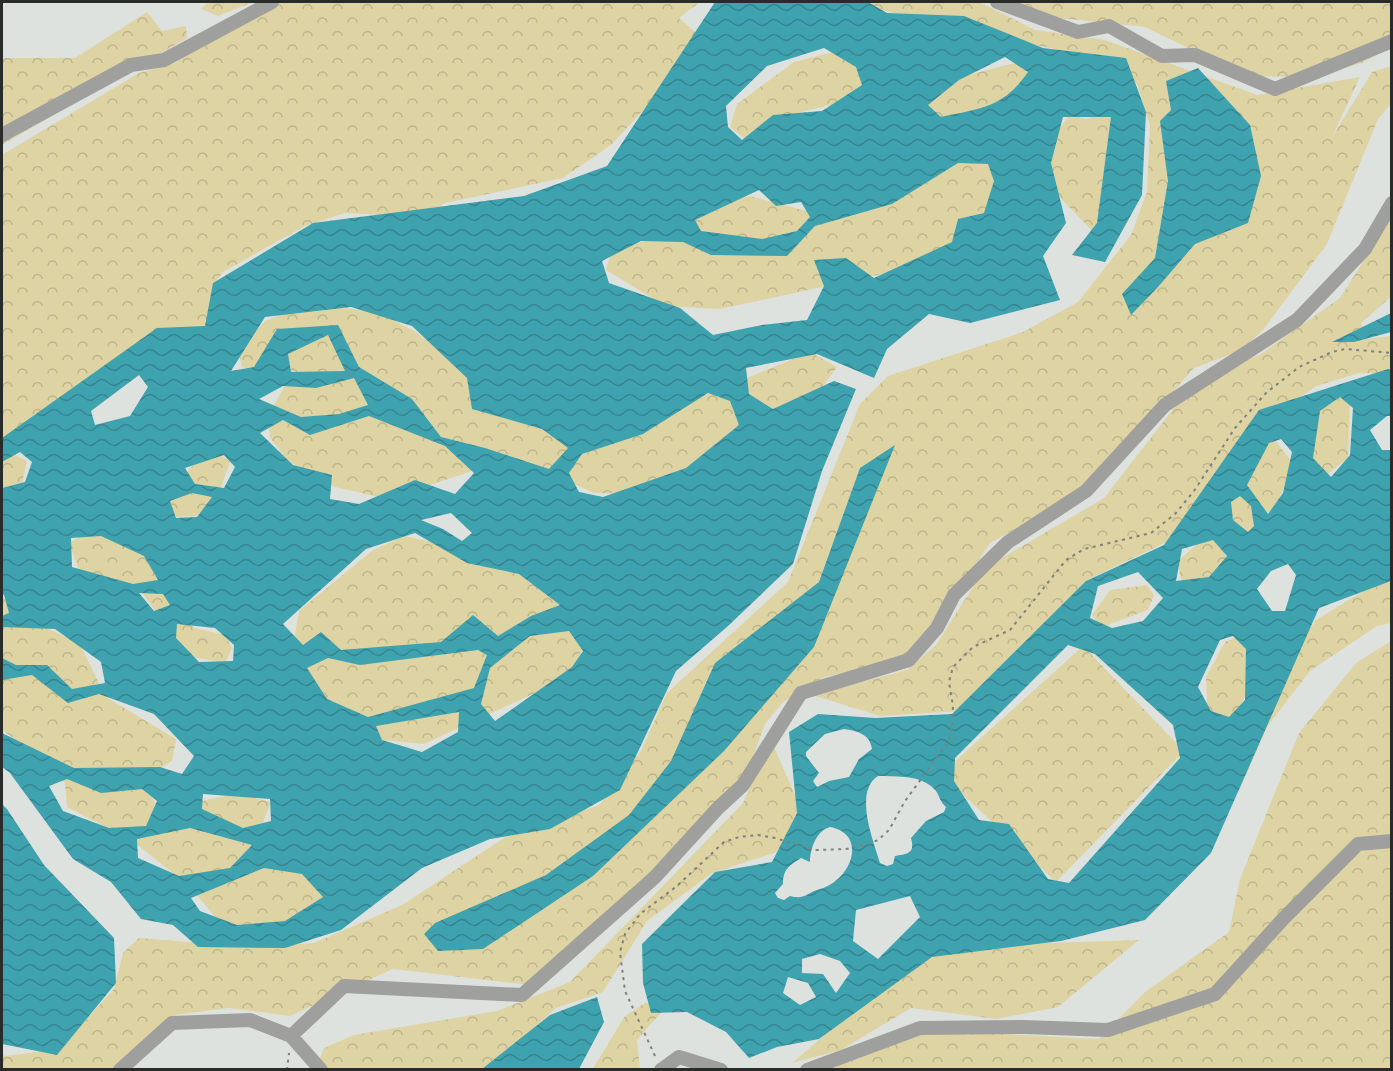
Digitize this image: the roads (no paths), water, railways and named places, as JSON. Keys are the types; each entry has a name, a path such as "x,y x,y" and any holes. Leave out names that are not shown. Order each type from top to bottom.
{"lane":[{"path":"2,135 130,65 164,60 272,2"},
{"path":"997,2 1078,32 1109,26 1162,56 1195,56 1275,89 1392,41"},
{"path":"291,1035 344,986 522,995 655,877 718,808 743,785 801,693 909,660 937,628 954,595 1008,542 1086,491 1165,405 1297,320 1365,249 1392,203"},
{"path":"807,1070 920,1028 1023,1027 1108,1030 1215,994 1283,919 1358,844 1392,841"},
{"path":"120,1070 172,1023 250,1020 291,1035 321,1070"},
{"path":"659,1065 678,1057 721,1070"}],"water":[{"path":"715,2 868,2 887,13 964,16 1043,48 1126,58 1146,112 1142,195 1105,262 1072,255 1097,223 1111,117 1063,117 1051,163 1066,223 1043,256 1060,300 970,323 929,314 887,349 874,378 817,354 746,368 749,394 773,409 834,381 856,389 822,471 793,564 728,626 676,671 620,790 550,829 490,839 422,868 341,930 285,948 198,947 173,925 141,919 111,882 73,859 10,773 2,767 2,733 74,768 160,767 182,774 194,756 154,714 99,694 68,703 32,675 2,680 2,658 16,665 47,665 72,689 105,683 101,662 55,629 2,627 2,616 9,613 2,593 2,488 25,482 32,462 20,452 2,462 2,438 157,328 205,326 213,283 313,223 524,196 607,166","holes":["824,48 856,67 862,85 822,111 773,115 742,140 728,127 726,106 767,66","1005,57 1028,72 1019,84 1000,100 980,108 941,117 928,105 959,80","958,163 988,164 994,181 984,213 958,219 952,242 874,278 846,258 814,260 824,286 807,320 762,325 713,335 680,308 609,283 602,261 641,241 683,242 711,255 787,256 815,226 892,204","759,190 776,206 801,202 810,217 797,231 762,239 701,231 695,220","351,307 412,326 467,378 472,409 542,429 568,448 549,469 485,448 441,437 412,399 359,367 338,325 277,329 254,367 231,371 265,317","328,335 345,371 291,372 288,354","139,375 148,387 130,416 95,425 91,411","354,378 368,405 339,414 301,417 259,399 283,386 316,388","708,393 730,401 739,425 686,468 603,497 579,492 569,473 582,454 643,434","369,416 445,446 474,473 455,494 415,480 359,504 330,499 332,475 293,465 260,433 283,420 310,435","224,455 235,467 224,488 195,484 185,468","192,493 212,497 197,517 176,518 170,501","451,513 472,533 462,541 443,529 421,520","415,533 467,563 519,574 560,605 531,616 498,636 473,615 441,642 341,650 321,632 303,645 283,624 366,549","101,536 144,556 158,580 133,584 72,567 71,538","139,593 163,594 170,605 154,611","177,624 215,628 234,645 233,661 199,662 176,638","569,631 583,651 572,667 495,721 481,704 490,668 530,636","478,650 487,655 474,688 368,717 327,699 307,668 328,658 360,665","459,712 458,732 422,752 382,740 376,726","67,779 101,793 142,789 157,801 146,826 109,828 63,811 49,786","203,794 270,799 271,821 243,828 202,809","190,828 252,845 230,868 179,876 138,858 137,839","264,868 302,874 323,897 285,921 237,925 200,911 191,898"]},
{"path":"1198,68 1250,125 1261,176 1248,223 1195,244 1131,315 1122,294 1155,258 1168,181 1160,121 1171,110 1166,81"},
{"path":"1391,313 1391,332 1354,342 1332,342"},
{"path":"1388,369 1391,370 1391,416 1387,416 1370,430 1382,450 1391,450 1391,581 1319,608 1211,853 1145,920 1061,941 932,957 819,1039 777,1047 749,1058 726,1032 687,1012 651,1013 643,983 642,944 715,872 772,862 797,813 789,732 818,714 875,718 952,714 1086,581 1164,545 1259,410","holes":["1340,397 1353,408 1350,455 1331,477 1313,458 1320,411","1281,439 1292,452 1283,493 1268,514 1247,485 1269,443","1240,496 1251,506 1254,526 1248,532 1233,520 1231,502","1213,540 1227,556 1209,577 1176,581 1182,549","1288,564 1296,575 1285,611 1272,611 1257,589 1271,571","1138,572 1163,598 1143,621 1112,628 1090,618 1098,586","1233,636 1246,649 1245,700 1229,717 1211,711 1198,687 1220,640","1068,645 1095,654 1173,725 1180,758 1069,883 1048,879 1009,824 979,820 954,781 955,758","844,729 858,732 866,737 872,749 859,759 849,777 829,781 817,787 813,781 819,773 806,756 806,752 825,734","878,776 894,776 924,782 936,791 946,807 944,812 926,821 911,838 910,852 895,856 893,864 887,866 880,863 867,818 866,805 871,783","830,827 842,831 849,838 852,847 847,867 831,884 799,897 790,896 784,900 778,898 775,893 783,884 786,871 801,858 810,862 811,852 818,836","910,896 920,917 878,959 853,941 856,910","820,954 840,961 850,973 836,993 823,974 802,973 802,959","788,977 808,983 816,997 800,1005 783,993"]},
{"path":"895,445 814,647 724,751 593,876 483,949 438,951 424,934 435,923 546,875 629,815 671,761 715,663 819,582 860,468"},
{"path":"2,804 44,865 114,938 116,983 57,1055 2,1044"},
{"path":"597,997 604,1022 579,1069 482,1069 550,1015"}]}
